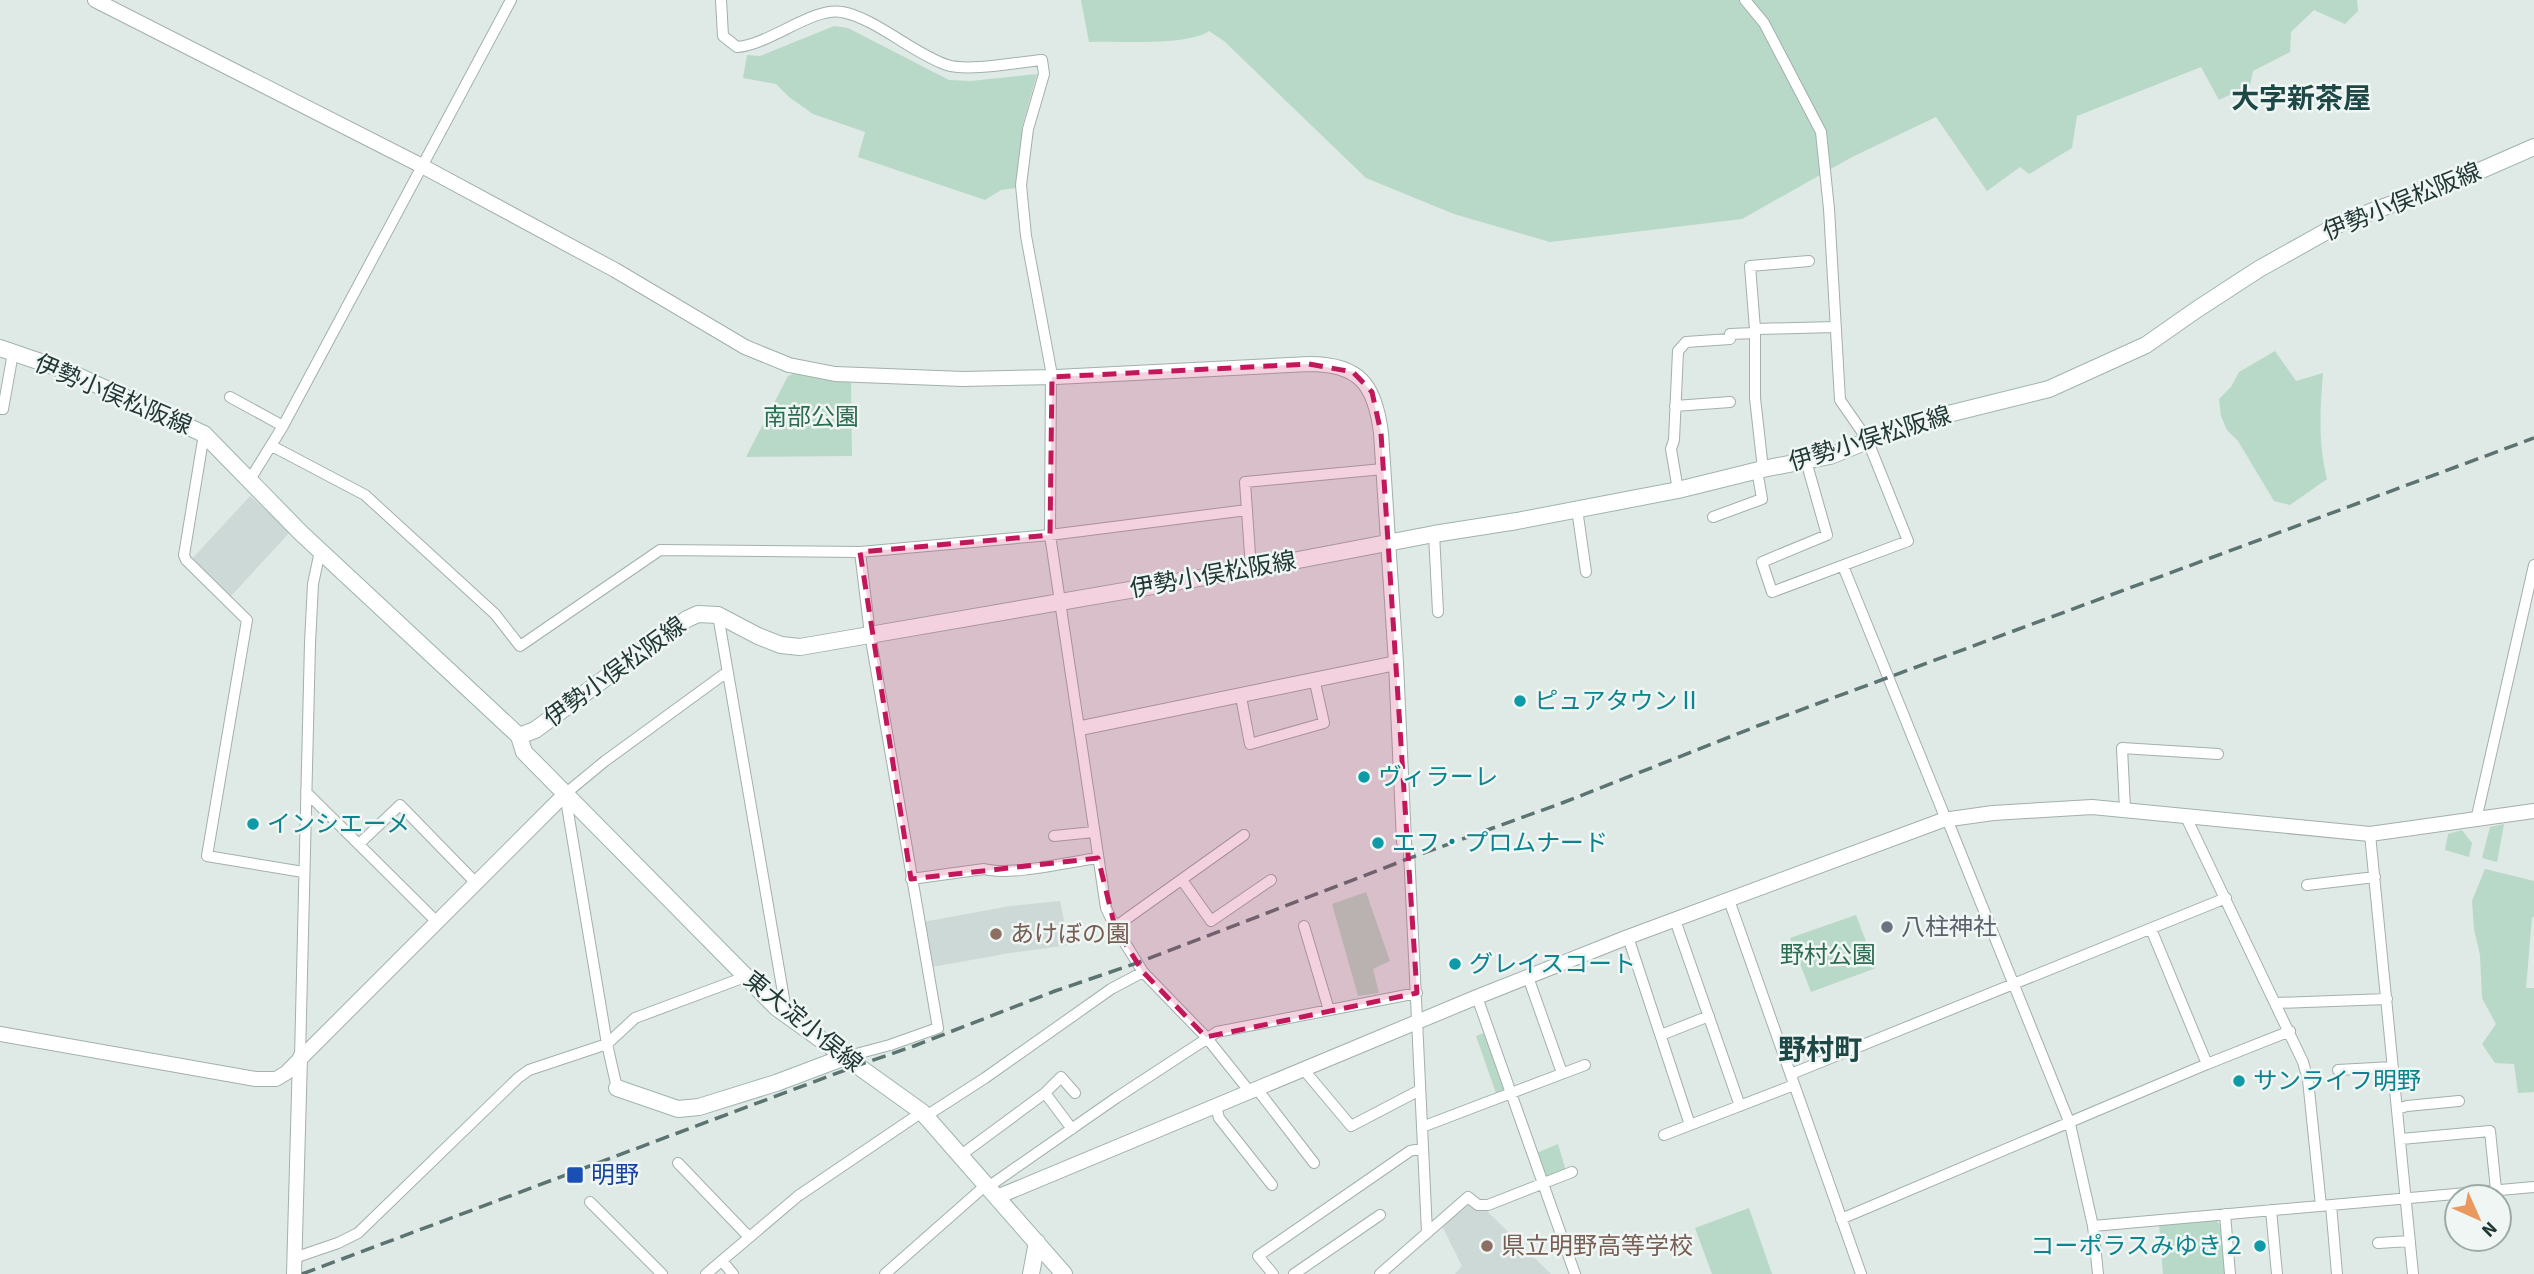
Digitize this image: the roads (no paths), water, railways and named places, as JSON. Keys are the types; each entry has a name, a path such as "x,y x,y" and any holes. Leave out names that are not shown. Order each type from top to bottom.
{"main road":[{"name":"伊勢小俣松阪線","path":"7,351 80,377 204,434 320,551 519,736 535,730 687,619 706,613 718,615 781,645 800,646 1469,530 1678,490 1830,456 1912,423 2049,389 2146,345 2259,269 2343,222 2461,179 2534,146"},
{"name":"東大淀小俣線","path":"519,736 524,752 745,977 787,1016 924,1114 1064,1274"},
{"path":"617,1088 678,1109 699,1107 845,1058"},
{"path":"1029,1271 1037,1242"}],"street":[{"path":"95,0 422,166 615,270 745,347 780,362 835,374 892,378 1052,377 1309,364 1334,366 1361,378 1372,392 1379,412 1396,663 1404,842 1409,851 1427,1232"},
{"path":"249,481 283,426 511,0"},
{"path":"721,0 723,36 737,47 755,44 834,11 855,16 946,65 969,67 1042,60 1044,74 1028,129 1021,185 1026,236 1052,377 1050,536 1108,914 1143,972 1206,1037 1314,1163"},
{"path":"1745,0 1764,23 1821,132 1829,209 1840,400 1867,439 1908,541 1772,592 1762,562 1828,535 1806,461"},
{"path":"1713,517 1762,499 1750,266 1809,261"},
{"path":"1678,490 1671,449 1674,440 1678,351 1686,342 1730,339 1730,334 1755,331 1835,327"},
{"path":"0,409 3,409 7,351"},
{"path":"230,397 283,426"},
{"path":"1675,406 1730,402"},
{"path":"204,434 184,555 247,620 207,856 303,872"},
{"path":"271,446 365,495 495,614 520,646 660,550 860,552 1050,536 1247,510"},
{"path":"1251,569 1245,482 1383,469"},
{"path":"1577,509 1586,572"},
{"path":"1434,534 1438,612"},
{"path":"294,1274 313,584 320,551"},
{"path":"845,1058 938,1028 870,635 860,552"},
{"path":"2476,820 2534,565"},
{"path":"1843,566 2070,1124 2093,1226 2098,1274"},
{"path":"718,615 787,1016"},
{"path":"1081,728 1396,663"},
{"path":"0,1034 256,1079 276,1079 286,1073 565,794 605,761 727,672"},
{"path":"1241,696 1250,744 1324,723 1314,678"},
{"path":"2125,809 2122,748 2218,754"},
{"path":"306,792 436,921"},
{"path":"565,794 607,1044 617,1088"},
{"path":"359,844 400,805 475,882"},
{"path":"991,1190 1254,1091 1628,937 1945,819 2092,807 2370,834 2534,811"},
{"path":"2186,817 2290,1031 2308,1080 2337,1274"},
{"path":"1054,836 1094,832"},
{"path":"2370,834 2413,1274"},
{"path":"1115,927 1244,835"},
{"path":"911,879 984,869 991,871 1032,868 1098,858"},
{"path":"2307,885 2375,877"},
{"path":"1182,880 1211,921 1271,880"},
{"path":"1664,1135 1740,1106 2012,984 2226,898"},
{"path":"1729,900 1861,1274"},
{"path":"1675,920 1740,1106"},
{"path":"1304,926 1329,1010"},
{"path":"2151,929 2207,1063"},
{"path":"1628,937 1690,1125"},
{"path":"706,1274 798,1196 924,1114 985,1078 1111,989 1143,972"},
{"path":"295,1258 358,1233 529,1070 607,1044 635,1018 745,977"},
{"path":"1528,977 1562,1073"},
{"path":"885,1274 1072,1129 1206,1037 1217,1032 1417,993"},
{"path":"1477,997 1575,1274"},
{"path":"2276,1003 2387,999"},
{"path":"1661,1035 1709,1016"},
{"path":"1841,1219 2070,1124 2207,1063 2290,1031"},
{"path":"1422,1127 1585,1065"},
{"path":"2338,1070 2393,1067"},
{"path":"1304,1070 1351,1126 1420,1090"},
{"path":"961,1156 1045,1093 1061,1077 1075,1093"},
{"path":"1045,1093 1072,1129"},
{"path":"2397,1109 2459,1101"},
{"path":"1216,1106 1219,1118 1272,1185"},
{"path":"2401,1139 2490,1131 2495,1183"},
{"path":"1273,1274 1258,1256 1410,1151 1423,1148"},
{"path":"678,1163 749,1237"},
{"path":"1380,1274 1468,1196 1478,1206 1488,1205 1572,1172"},
{"path":"2513,1189 2534,1187"},
{"path":"2093,1226 2443,1195"},
{"path":"590,1202 662,1274"},
{"path":"2271,1210 2277,1274"},
{"path":"2225,1214 2230,1274"},
{"path":"1294,1274 1380,1215"},
{"path":"2378,1244 2410,1241"},
{"path":"722,1261 733,1274"}],"railway":[{"path":"302,1274 1562,803 1760,725 2534,438"}],"place":[{"name":"ピュアタウンⅡ","path":"1520,701"},
{"name":"ヴィラーレ","path":"1364,777"},
{"name":"インシエーメ","path":"253,824"},
{"name":"エフ・プロムナード","path":"1378,843"},
{"name":"八柱神社","path":"1887,927"},
{"name":"あけぼの園","path":"996,934"},
{"name":"グレイスコート","path":"1455,964"},
{"name":"サンライフ明野","path":"2239,1081"},
{"name":"明野","path":"575,1175"},
{"name":"県立明野高等学校","path":"1487,1246"},
{"name":"コーポラスみゆき２","path":"2260,1246"}],"district":[{"name":"大字新茶屋","path":"2301,99"},
{"name":"野村町","path":"1820,1050"}],"park label":[{"name":"南部公園","path":"811,417"},
{"name":"野村公園","path":"1828,955"}]}
